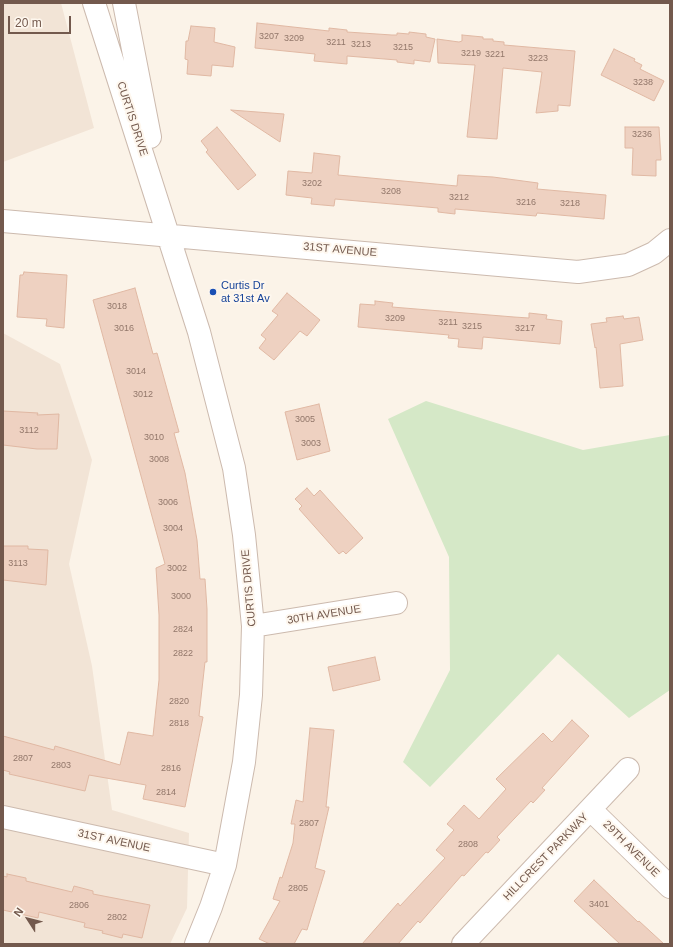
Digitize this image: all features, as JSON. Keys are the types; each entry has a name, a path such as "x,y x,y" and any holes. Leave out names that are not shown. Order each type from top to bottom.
{"street":[{"name":"CURTIS DRIVE","path":"94,3 170,234 199,332 234,468 244,535 253,626 251,695 244,762 225,865 211,907 196,944"},
{"name":"CURTIS DRIVE","path":"124,3 170,234"},
{"name":"31ST AVENUE","path":"3,221 170,234 578,272 628,266 654,254 670,240"},
{"name":"30TH AVENUE","path":"253,626 396,603"},
{"name":"HILLCREST PARKWAY","path":"463,944 591,810 628,769"},
{"name":"29TH AVENUE","path":"591,810 670,887"},
{"name":"31ST AVENUE","path":"3,817 225,865"}],"shaded area":[{"path":"3,3 61,3 94,128 3,162"},
{"path":"3,333 60,364 92,460 69,564 92,666 112,810 189,833 187,908 170,944 3,944"}],"green space":[{"path":"426,401 583,450 670,435 670,690 629,718 558,654 430,787 403,762 450,670 449,557 388,419"}],"building":[{"path":"257,23 329,31 329,28 347,30 347,32 392,35 397,35 397,33 409,34 409,32 426,34 426,37 435,39 430,62 414,60 414,64 397,62 397,60 347,56 347,64 314,61 315,54 255,48"},
{"path":"191,26 215,28 214,42 235,47 233,67 212,65 211,76 187,74 188,60 185,59 186,41 188,41"},
{"path":"462,35 483,37 483,39 493,39 493,41 504,42 504,45 575,51 570,106 558,105 558,111 536,113 542,72 503,68 497,139 467,137 475,65 438,63 437,39 459,42 462,41"},
{"path":"614,49 635,59 634,61 642,65 640,69 664,81 654,101 601,75"},
{"path":"231,110 284,114 280,142"},
{"path":"217,127 256,175 238,190 206,152 208,150 201,141"},
{"path":"625,127 659,127 661,160 656,160 656,176 632,175 633,148 625,148"},
{"path":"314,153 340,156 338,175 457,186 458,175 493,177 538,183 537,189 606,195 604,219 537,213 536,216 455,209 455,214 438,212 438,208 335,199 334,206 311,204 312,198 286,195 288,171 312,173"},
{"path":"24,272 67,275 64,328 46,326 47,319 17,317 20,275 23,275"},
{"path":"135,288 153,354 157,353 179,432 174,433 185,473 197,540 200,579 205,579 207,609 207,662 205,662 199,716 203,717 185,807 143,799 146,785 89,775 85,791 9,774 10,772 3,770 3,736 54,750 55,746 120,765 128,732 153,736 159,680 159,615 156,568 165,564 93,300"},
{"path":"287,293 320,320 307,336 300,331 274,360 259,348 266,339 261,335 278,315 272,311"},
{"path":"375,301 393,303 392,307 514,317 529,318 529,313 547,315 546,319 562,321 560,344 483,337 482,349 458,347 459,339 448,338 449,335 358,327 360,304 375,305"},
{"path":"623,316 624,319 639,317 643,340 620,344 623,386 600,388 596,347 595,348 591,324 607,322 606,318"},
{"path":"319,404 330,451 297,460 285,412"},
{"path":"3,411 38,413 37,415 59,414 57,449 37,449 3,445"},
{"path":"307,488 314,496 320,490 363,538 346,554 343,551 339,554 299,509 302,506 295,499"},
{"path":"3,546 28,546 28,549 48,550 46,585 3,580"},
{"path":"375,657 380,680 333,691 328,667"},
{"path":"572,720 589,736 542,788 545,790 533,803 531,801 497,837 500,840 488,853 486,852 464,876 462,875 420,923 418,921 398,944 362,944 398,903 400,906 445,858 436,850 454,830 447,824 464,805 479,819 506,789 496,779 543,733 552,742"},
{"path":"310,728 334,730 326,807 329,807 315,868 325,871 307,930 302,929 294,944 270,944 259,939 280,901 273,899 280,877 282,878 293,843 295,824 291,824 296,800 303,802"},
{"path":"7,874 26,878 26,881 72,892 74,886 93,891 93,894 150,905 142,938 123,934 122,938 102,933 103,931 84,927 85,923 39,912 38,918 3,910 3,876 7,877"},
{"path":"594,880 638,922 639,921 664,944 620,944 574,901"}],"place":[{"name":"Curtis Dr at 31st Av","path":"213,292"}]}
